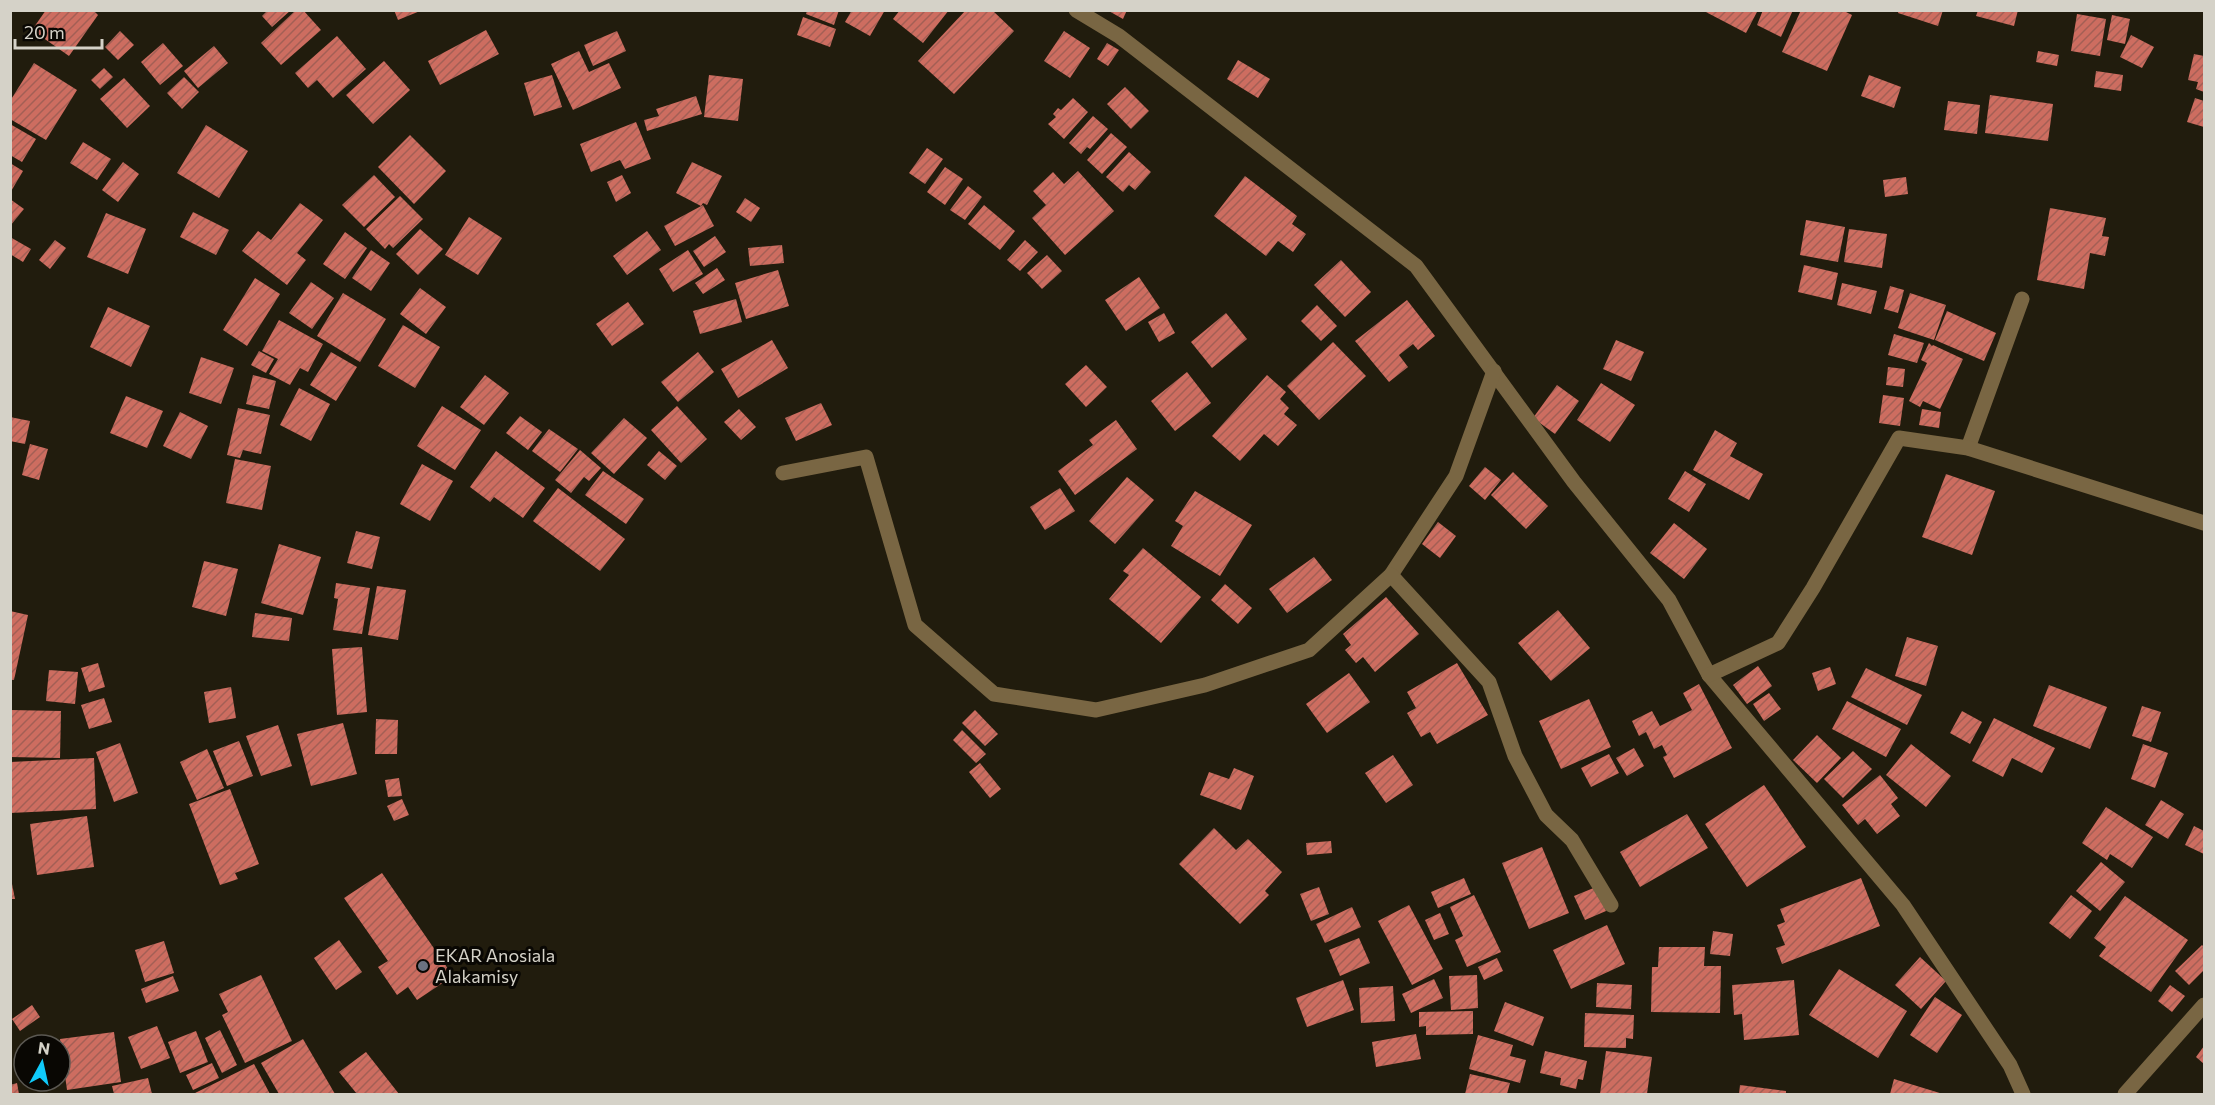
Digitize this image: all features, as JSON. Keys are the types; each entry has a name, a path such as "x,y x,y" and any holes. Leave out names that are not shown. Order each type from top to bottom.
{"street":[{"path":"1076,10 1119,36 1416,266 1574,482 1669,600 1709,675 1903,905 2010,1065 2023,1095"},
{"path":"1968,448 2022,299"},
{"path":"783,473 866,456 915,625 994,694 1096,710 1205,685 1310,650 1391,574 1456,476 1494,371"},
{"path":"1709,675 1778,644 1813,588 1899,438 1968,448 2205,523"},
{"path":"1391,574 1489,682 1515,756 1546,815 1572,840 1611,904"},
{"path":"2125,1095 2205,1005"}],"building":[{"path":"46,10 93,10 98,15 69,56 32,30"},
{"path":"268,10 291,10 272,27 262,16"},
{"path":"296,10 303,10 321,30 281,65 261,43"},
{"path":"394,10 420,10 420,11 398,20"},
{"path":"807,10 839,10 834,25 806,14"},
{"path":"852,10 885,10 870,36 845,22"},
{"path":"900,10 949,10 923,43 893,19"},
{"path":"966,10 992,10 1014,31 954,94 918,61"},
{"path":"1107,10 1127,10 1123,19"},
{"path":"1702,10 1758,10 1746,33"},
{"path":"1763,10 1793,10 1781,37 1757,25"},
{"path":"1801,10 1842,10 1852,15 1827,71 1782,52"},
{"path":"1899,10 1943,10 1938,26 1898,13"},
{"path":"1978,10 2018,10 2014,26 1976,16"},
{"path":"2077,14 2106,19 2100,56 2071,51"},
{"path":"2112,15 2130,19 2125,44 2107,40"},
{"path":"803,17 836,29 830,47 797,35"},
{"path":"486,30 499,54 440,85 428,61"},
{"path":"120,31 134,45 118,60 105,47"},
{"path":"617,31 626,51 593,66 584,45"},
{"path":"1064,31 1090,48 1070,78 1044,61"},
{"path":"2131,35 2154,47 2142,68 2120,57"},
{"path":"337,36 366,69 333,98 317,80 308,88 295,73"},
{"path":"163,43 183,66 160,85 141,62"},
{"path":"1107,43 1119,50 1108,66 1097,59"},
{"path":"214,46 228,63 198,88 184,71"},
{"path":"579,51 589,72 609,63 621,88 573,110 551,64"},
{"path":"2038,51 2059,55 2057,66 2036,62"},
{"path":"2194,54 2204,56 2204,92 2196,89 2198,82 2188,80"},
{"path":"1238,60 1270,79 1258,98 1227,79"},
{"path":"384,61 410,90 373,124 346,95"},
{"path":"34,63 77,90 46,140 10,119 10,101"},
{"path":"104,68 113,77 100,89 91,80"},
{"path":"2096,71 2123,75 2121,91 2094,87"},
{"path":"552,75 562,107 534,116 524,83"},
{"path":"709,75 743,79 738,121 704,117"},
{"path":"1869,75 1901,87 1894,108 1861,96"},
{"path":"184,77 199,92 182,109 167,93"},
{"path":"124,78 150,106 127,128 100,99"},
{"path":"1125,87 1149,111 1131,129 1107,104"},
{"path":"1990,95 2053,104 2048,141 1985,133"},
{"path":"696,96 702,114 647,131 644,120 659,116 656,109"},
{"path":"1073,98 1088,112 1064,139 1048,124 1056,117 1053,114 1058,108 1061,110"},
{"path":"2195,98 2204,101 2204,127 2187,122"},
{"path":"1948,101 1980,105 1977,134 1944,130"},
{"path":"1093,116 1108,129 1090,149 1087,147 1081,154 1069,143"},
{"path":"636,122 651,159 625,169 620,160 591,172 580,144"},
{"path":"10,124 36,139 22,162 10,155"},
{"path":"206,125 248,151 219,198 177,173"},
{"path":"1111,133 1127,147 1102,174 1087,160"},
{"path":"410,135 446,171 414,204 378,167"},
{"path":"83,142 111,159 97,180 70,163"},
{"path":"927,148 943,159 925,184 909,173"},
{"path":"1129,152 1151,172 1135,190 1129,185 1123,192 1106,177"},
{"path":"123,162 139,174 118,202 102,190"},
{"path":"692,162 722,176 707,205 703,203 701,206 676,193"},
{"path":"10,163 23,171 10,193"},
{"path":"945,167 963,179 945,205 927,192"},
{"path":"1078,171 1114,211 1065,255 1032,218 1046,205 1033,191 1053,172 1064,184"},
{"path":"374,175 395,197 364,227 342,205"},
{"path":"622,175 631,193 616,202 607,182"},
{"path":"1245,176 1297,216 1292,224 1306,234 1293,252 1278,241 1266,256 1214,216"},
{"path":"1906,177 1908,194 1885,197 1883,180"},
{"path":"968,186 982,197 965,220 950,210"},
{"path":"400,196 423,219 393,248 389,244 385,249 366,229"},
{"path":"745,198 760,208 751,222 736,212"},
{"path":"10,199 24,209 10,226"},
{"path":"300,203 323,220 297,253 306,260 287,285 242,251 258,231 271,240"},
{"path":"703,205 714,226 675,246 664,226"},
{"path":"984,205 1015,231 1000,250 968,224"},
{"path":"2050,208 2106,218 2102,236 2109,237 2105,256 2090,253 2084,289 2037,280"},
{"path":"193,212 229,230 216,255 180,237"},
{"path":"106,213 146,229 128,274 87,257"},
{"path":"469,217 502,238 478,275 445,255"},
{"path":"1806,220 1845,227 1838,262 1800,255"},
{"path":"420,229 443,249 418,275 396,254"},
{"path":"1849,229 1887,234 1882,268 1844,262"},
{"path":"647,231 661,250 627,275 613,256"},
{"path":"345,232 367,248 345,279 323,264"},
{"path":"715,236 726,252 704,267 693,251"},
{"path":"10,237 31,249 23,262 10,254"},
{"path":"55,240 66,248 50,269 39,260"},
{"path":"1025,240 1038,252 1020,271 1007,260"},
{"path":"782,245 784,263 750,266 748,248"},
{"path":"371,250 390,263 371,291 352,278"},
{"path":"688,250 703,274 673,292 659,269"},
{"path":"1047,255 1062,271 1042,289 1027,273"},
{"path":"1341,260 1371,292 1345,317 1314,285"},
{"path":"1804,265 1838,273 1832,300 1798,292"},
{"path":"717,268 725,280 703,294 695,283"},
{"path":"778,270 789,306 746,319 735,283"},
{"path":"1139,277 1160,308 1126,331 1105,300"},
{"path":"255,278 280,294 247,346 223,330"},
{"path":"311,282 334,298 312,329 289,313"},
{"path":"1842,283 1877,291 1871,314 1837,305"},
{"path":"1890,286 1904,290 1898,313 1884,309"},
{"path":"420,288 446,307 426,334 400,314"},
{"path":"343,293 386,319 360,362 317,336"},
{"path":"1910,293 1946,305 1934,340 1898,328"},
{"path":"736,299 742,322 700,334 693,311"},
{"path":"1407,300 1435,336 1418,350 1413,344 1399,355 1408,367 1389,382 1355,341"},
{"path":"628,302 644,324 612,346 596,324"},
{"path":"1317,305 1337,326 1321,341 1301,321"},
{"path":"108,307 150,326 131,367 90,347"},
{"path":"1947,311 1996,333 1984,361 1935,340"},
{"path":"1164,313 1175,333 1159,342 1148,322"},
{"path":"1226,313 1247,339 1212,368 1191,342"},
{"path":"279,320 323,344 308,372 300,368 290,385 269,374 278,359 262,351"},
{"path":"403,325 440,347 415,388 378,366"},
{"path":"1894,334 1924,343 1917,363 1888,355"},
{"path":"772,340 788,368 738,398 721,369"},
{"path":"1616,340 1644,352 1631,381 1603,369"},
{"path":"1333,342 1366,376 1319,420 1287,386"},
{"path":"1929,343 1963,359 1940,409 1923,401 1920,407 1909,401 1927,363 1921,360"},
{"path":"259,351 274,359 266,373 251,365"},
{"path":"331,352 357,367 336,401 310,385"},
{"path":"698,352 714,372 678,402 661,382"},
{"path":"201,357 234,368 221,404 189,393"},
{"path":"1086,365 1107,387 1086,407 1065,384"},
{"path":"1888,367 1905,369 1903,387 1886,385"},
{"path":"1187,372 1211,403 1175,431 1151,401"},
{"path":"253,375 276,381 269,409 246,404"},
{"path":"485,375 509,393 484,425 460,407"},
{"path":"1267,375 1286,392 1280,399 1289,408 1284,414 1297,425 1278,446 1264,434 1240,461 1212,436"},
{"path":"1601,383 1635,405 1610,442 1577,420"},
{"path":"1557,385 1579,401 1555,434 1533,418"},
{"path":"299,388 330,404 311,441 280,425"},
{"path":"1883,395 1904,398 1900,426 1879,423"},
{"path":"126,396 163,411 147,448 110,433"},
{"path":"821,403 832,425 796,441 785,418"},
{"path":"442,406 481,430 455,470 417,446"},
{"path":"677,406 707,439 681,463 651,430"},
{"path":"238,408 270,415 261,454 243,450 240,458 227,455"},
{"path":"739,409 756,427 741,440 724,422"},
{"path":"1922,409 1941,412 1939,428 1919,425"},
{"path":"180,412 208,426 191,459 163,446"},
{"path":"520,416 542,432 528,450 506,433"},
{"path":"10,417 30,421 25,444 10,441"},
{"path":"624,418 647,438 614,474 591,453"},
{"path":"1116,420 1137,449 1075,495 1058,471 1093,445 1089,440"},
{"path":"549,429 578,449 560,472 532,451"},
{"path":"1715,430 1737,443 1730,456 1763,474 1749,500 1693,470"},
{"path":"30,444 48,449 39,480 22,475"},
{"path":"580,450 601,468 589,481 584,477 571,493 555,480"},
{"path":"496,451 545,488 523,518 494,497 490,502 470,487"},
{"path":"659,451 677,466 665,480 647,465"},
{"path":"235,459 271,466 262,510 226,503"},
{"path":"422,464 453,481 430,521 400,504"},
{"path":"1485,467 1501,480 1485,500 1469,486"},
{"path":"603,471 644,499 626,524 585,495"},
{"path":"1685,471 1706,484 1689,512 1668,499"},
{"path":"1513,472 1548,506 1526,529 1491,495"},
{"path":"1946,474 1995,491 1972,555 1922,537"},
{"path":"1127,477 1154,500 1115,544 1089,521"},
{"path":"558,488 625,539 600,571 533,521"},
{"path":"1060,488 1075,511 1045,530 1030,507"},
{"path":"1195,491 1252,525 1220,576 1171,546 1183,526 1175,521"},
{"path":"1438,522 1456,536 1440,558 1422,544"},
{"path":"1674,523 1707,549 1684,579 1650,553"},
{"path":"356,531 380,537 372,569 347,563"},
{"path":"279,544 321,557 303,615 261,603"},
{"path":"1143,548 1201,597 1161,643 1109,599 1129,575 1123,571"},
{"path":"1314,557 1332,580 1287,613 1269,589"},
{"path":"204,561 238,569 226,616 192,607"},
{"path":"336,583 370,588 362,634 333,630 338,599 334,598"},
{"path":"1225,584 1252,608 1238,624 1211,600"},
{"path":"377,586 406,590 398,640 368,635"},
{"path":"1386,597 1419,634 1375,672 1363,657 1356,663 1345,650 1351,645 1343,634"},
{"path":"1558,610 1590,648 1551,681 1518,643"},
{"path":"10,611 28,615 14,680 10,680"},
{"path":"255,613 292,618 289,641 252,637"},
{"path":"1907,637 1938,646 1926,686 1895,676"},
{"path":"362,647 367,712 337,715 332,649"},
{"path":"98,663 105,687 89,692 81,668"},
{"path":"1457,663 1488,715 1437,744 1430,732 1421,737 1407,713 1416,708 1407,692"},
{"path":"1758,666 1772,686 1747,704 1733,685"},
{"path":"1830,667 1836,684 1818,691 1812,673"},
{"path":"1866,668 1922,695 1907,725 1851,697"},
{"path":"49,670 78,672 75,704 46,701"},
{"path":"1349,673 1370,702 1327,733 1306,704"},
{"path":"1699,684 1732,748 1674,778 1663,757 1667,755 1662,745 1654,749 1646,732 1639,736 1632,721 1652,711 1660,726 1692,710 1683,693"},
{"path":"2049,685 2107,707 2090,749 2033,726"},
{"path":"231,687 236,718 209,723 204,692"},
{"path":"1769,693 1781,709 1764,721 1753,704"},
{"path":"104,698 112,722 89,729 81,705"},
{"path":"1589,699 1611,747 1561,769 1539,721"},
{"path":"1847,701 1901,729 1886,757 1832,729"},
{"path":"2142,706 2161,712 2151,742 2132,736"},
{"path":"10,710 61,711 60,758 10,757"},
{"path":"975,710 998,734 985,746 962,723"},
{"path":"1962,711 1982,722 1970,744 1950,733"},
{"path":"1994,718 2055,748 2042,773 2012,758 2003,777 1972,761"},
{"path":"376,719 398,720 397,754 375,754"},
{"path":"343,723 357,774 311,786 297,734"},
{"path":"278,725 292,766 261,776 246,736"},
{"path":"962,730 986,754 976,763 953,740"},
{"path":"1817,735 1841,758 1817,783 1793,760"},
{"path":"239,741 253,776 227,786 213,751"},
{"path":"120,743 138,793 114,802 96,752"},
{"path":"1911,744 1951,776 1926,807 1886,775"},
{"path":"2143,744 2168,753 2155,788 2131,779"},
{"path":"1634,748 1644,766 1627,776 1616,758"},
{"path":"207,749 224,788 197,800 180,762"},
{"path":"1853,751 1872,769 1843,798 1824,779"},
{"path":"1609,754 1619,773 1591,787 1581,768"},
{"path":"1393,755 1413,785 1386,803 1365,773"},
{"path":"94,758 96,809 10,813 10,762"},
{"path":"980,763 1001,789 990,798 969,772"},
{"path":"1234,768 1254,776 1241,810 1200,795 1209,772 1229,779"},
{"path":"1880,775 1898,798 1891,804 1900,816 1877,834 1865,819 1858,825 1842,805"},
{"path":"399,778 402,796 388,797 385,780"},
{"path":"1764,785 1806,847 1747,887 1705,824"},
{"path":"230,789 259,864 235,873 238,879 220,885 189,804"},
{"path":"402,799 409,815 394,821 387,806"},
{"path":"2161,800 2184,814 2168,839 2145,825"},
{"path":"2106,807 2153,837 2132,868 2110,854 2107,860 2082,843"},
{"path":"1687,814 1708,848 1640,887 1620,852"},
{"path":"87,816 94,867 37,875 30,824"},
{"path":"2194,826 2204,831 2204,854 2185,845"},
{"path":"1214,828 1236,850 1248,839 1282,872 1265,891 1269,895 1240,924 1179,864"},
{"path":"1331,841 1332,853 1307,855 1306,843"},
{"path":"1542,847 1569,913 1529,929 1502,863"},
{"path":"2101,862 2125,882 2100,911 2076,891"},
{"path":"382,873 453,976 417,1000 408,987 397,995 378,967 388,961 344,898"},
{"path":"10,874 15,899 10,899"},
{"path":"1464,878 1471,894 1438,908 1431,892"},
{"path":"1861,878 1880,926 1782,964 1776,948 1785,945 1777,925 1785,922 1780,909"},
{"path":"1319,887 1329,914 1311,921 1300,894"},
{"path":"1596,887 1606,911 1585,920 1574,896"},
{"path":"1474,895 1501,952 1467,967 1455,940 1463,936 1450,907"},
{"path":"2071,895 2092,911 2070,939 2049,923"},
{"path":"2125,896 2188,940 2151,992 2099,956 2106,947 2094,938"},
{"path":"1409,905 1443,969 1412,985 1378,921"},
{"path":"1352,907 1361,927 1325,943 1316,924"},
{"path":"1440,913 1449,934 1434,940 1425,920"},
{"path":"1607,925 1625,964 1571,989 1553,950"},
{"path":"1713,931 1733,934 1730,956 1710,954"},
{"path":"1359,938 1370,963 1340,976 1329,950"},
{"path":"339,940 362,972 336,990 314,958"},
{"path":"164,941 174,973 145,982 135,950"},
{"path":"2202,945 2204,947 2204,970 2189,985 2175,971"},
{"path":"1659,947 1705,947 1704,966 1721,966 1720,1013 1651,1012 1652,967 1658,967"},
{"path":"1920,957 1946,981 1921,1009 1895,985"},
{"path":"1497,958 1503,971 1484,980 1478,967"},
{"path":"1839,969 1907,1011 1878,1058 1809,1015"},
{"path":"261,975 292,1041 245,1063 222,1015 228,1012 219,994"},
{"path":"1477,975 1478,1008 1451,1010 1449,976"},
{"path":"173,976 179,991 146,1003 141,989"},
{"path":"1434,979 1443,998 1411,1013 1402,994"},
{"path":"1343,980 1354,1010 1307,1027 1296,998"},
{"path":"1794,980 1799,1035 1744,1040 1742,1014 1734,1015 1732,985"},
{"path":"1597,983 1632,985 1631,1009 1596,1007"},
{"path":"2170,985 2185,996 2172,1012 2158,1001"},
{"path":"1393,986 1395,1021 1361,1023 1359,988"},
{"path":"1935,997 1962,1015 1937,1053 1910,1035"},
{"path":"1505,1002 1544,1017 1533,1046 1494,1031"},
{"path":"32,1005 40,1017 20,1031 12,1019"},
{"path":"1473,1011 1473,1034 1426,1035 1426,1026 1419,1027 1419,1012"},
{"path":"1585,1013 1634,1015 1633,1039 1626,1038 1626,1048 1584,1047"},
{"path":"157,1026 170,1058 141,1069 128,1037"},
{"path":"220,1030 237,1065 222,1073 205,1038"},
{"path":"196,1031 208,1062 180,1073 168,1042"},
{"path":"114,1032 121,1082 72,1089 72,1037"},
{"path":"1416,1034 1421,1059 1376,1067 1372,1042"},
{"path":"1478,1035 1513,1045 1510,1056 1526,1060 1520,1083 1469,1069"},
{"path":"303,1039 335,1094 279,1094 261,1063"},
{"path":"2204,1046 2204,1064 2196,1057"},
{"path":"1545,1051 1587,1061 1583,1080 1578,1079 1576,1089 1560,1085 1561,1078 1540,1073"},
{"path":"1606,1051 1652,1057 1647,1094 1600,1094"},
{"path":"366,1052 399,1094 357,1094 339,1072"},
{"path":"212,1063 219,1078 193,1090 186,1075"},
{"path":"254,1064 270,1094 193,1094"},
{"path":"1470,1074 1510,1083 1507,1094 1465,1094"},
{"path":"148,1078 152,1094 114,1094 112,1086"},
{"path":"1894,1079 1943,1094 1890,1094"},
{"path":"12,1084 12,1093 19,1094 10,1094 10,1085"},
{"path":"1740,1085 1786,1091 1786,1094 1739,1094"}],"place":[{"name":"EKAR Anosiala Alakamisy","path":"423,966"}]}
